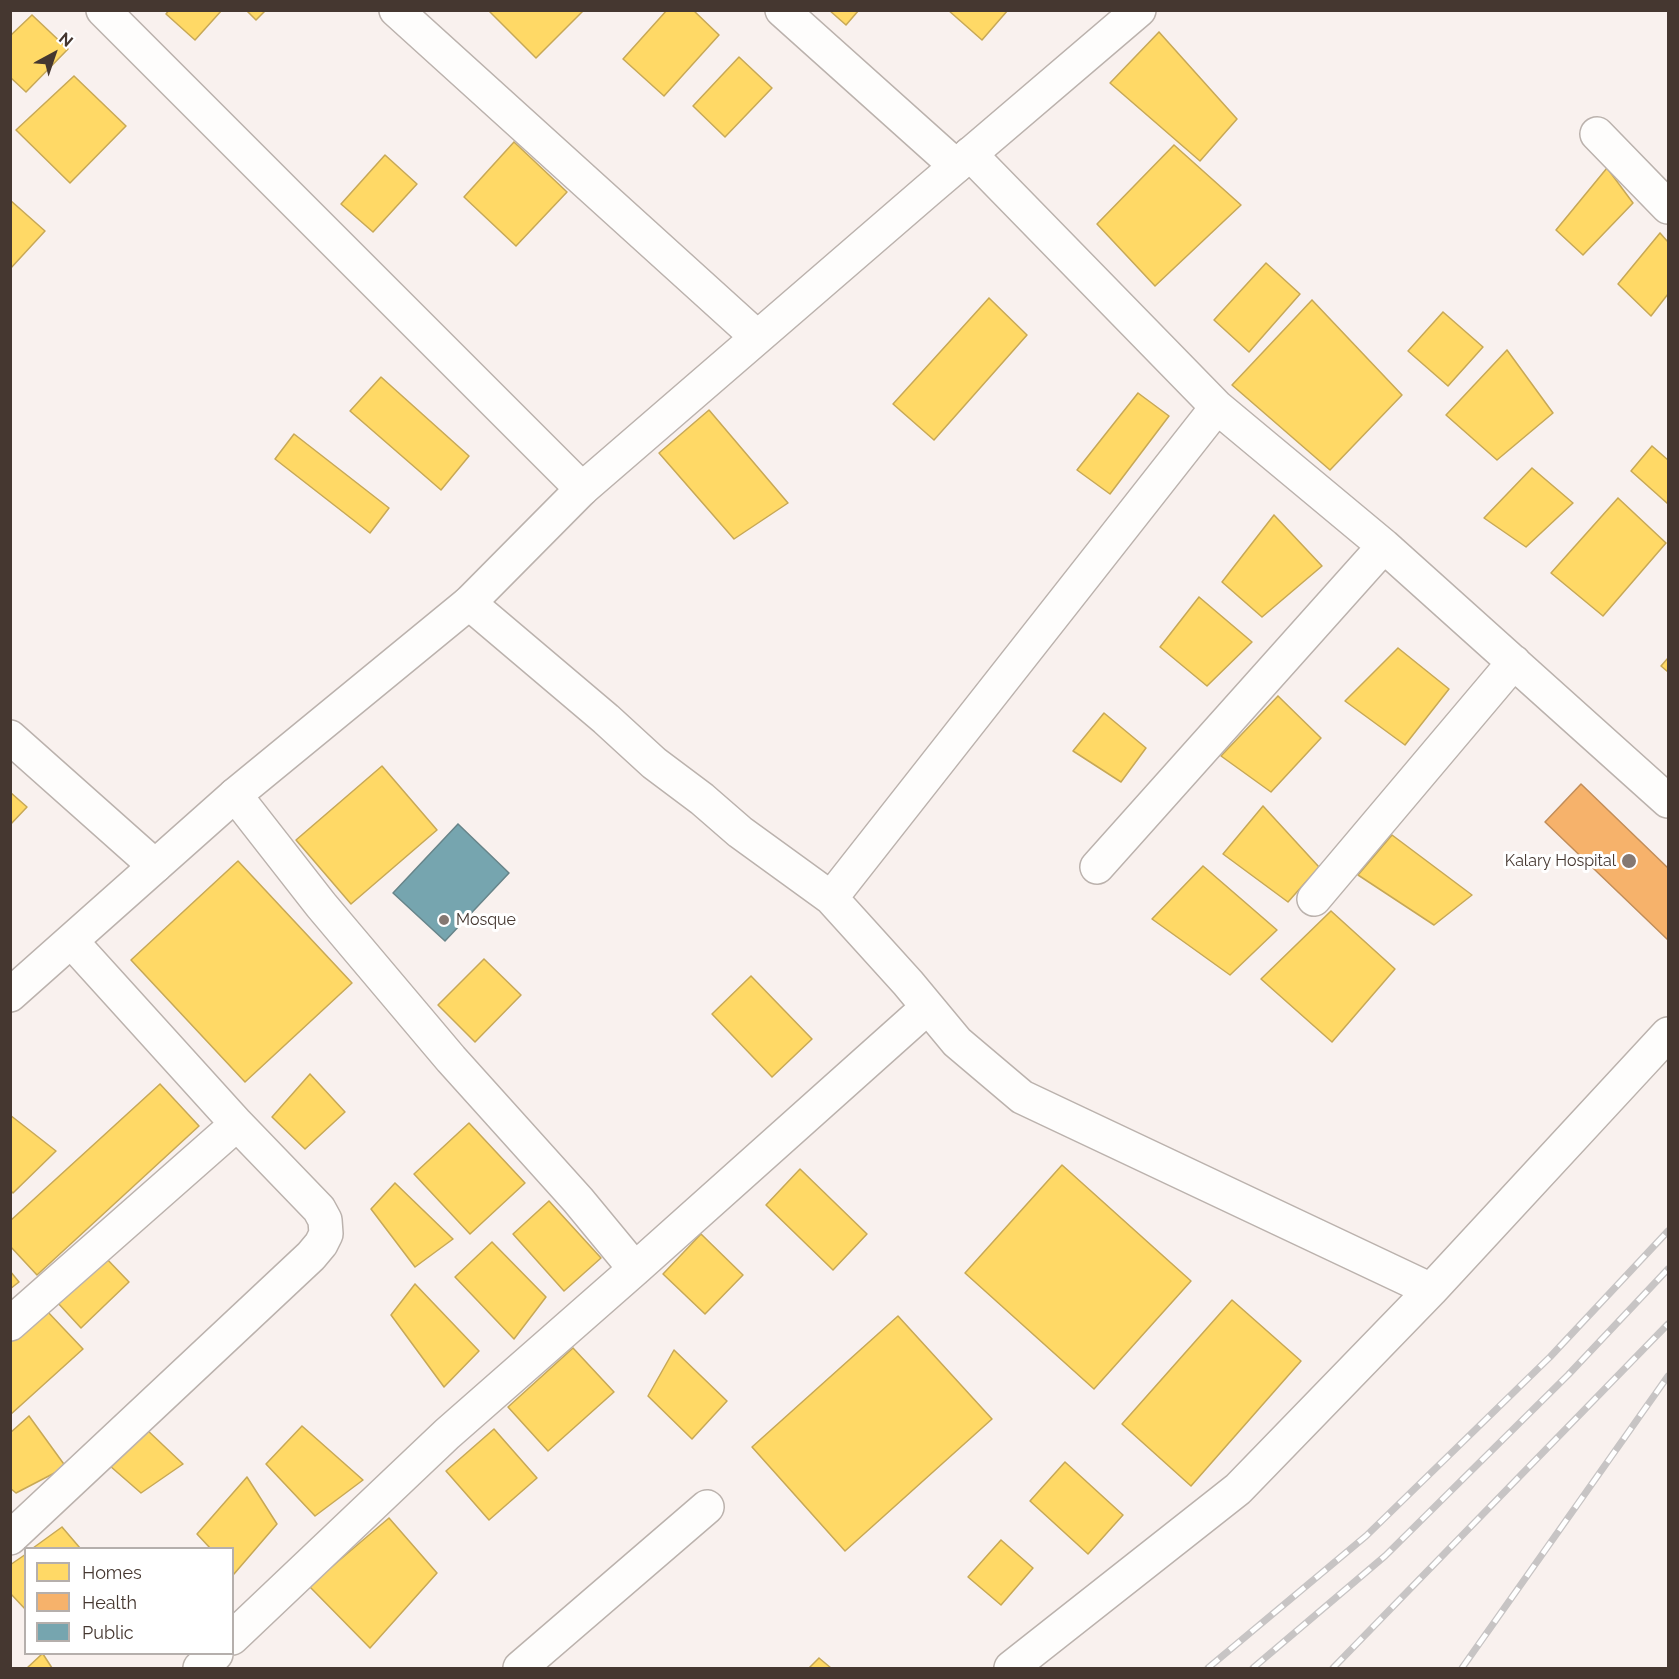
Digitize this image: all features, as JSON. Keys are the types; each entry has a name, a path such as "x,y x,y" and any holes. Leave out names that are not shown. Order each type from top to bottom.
{"street":[{"path":"103,10 582,489"},
{"path":"396,10 757,337"},
{"path":"782,10 963,160 1217,407 1384,546 1668,801"},
{"path":"10,995 235,795 469,603 582,489 1139,10"},
{"path":"1597,134 1668,207"},
{"path":"831,898 1217,407"},
{"path":"1097,867 1384,546"},
{"path":"469,603 606,719 654,763 702,799 740,832 831,898 928,1006 957,1042 1022,1097 1431,1290"},
{"path":"1314,899 1514,662"},
{"path":"10,737 155,866"},
{"path":"235,795 321,905 451,1059 578,1200 635,1269"},
{"path":"10,1538 321,1244 326,1234 325,1220 319,1209 237,1124 72,942"},
{"path":"234,1636 447,1434 928,1006"},
{"path":"1011,1668 1238,1489 1431,1290 1668,1034"},
{"path":"10,1323 237,1124"},
{"path":"520,1668 707,1507"},
{"path":"200,1668 214,1655"}],"building: Homes":[{"path":"169,10 222,10 195,40 166,14"},
{"path":"246,10 266,10 256,20"},
{"path":"488,10 584,10 536,58"},
{"path":"667,10 693,10 719,35 664,96 623,59"},
{"path":"829,10 859,10 846,25"},
{"path":"948,10 1008,10 982,40"},
{"path":"32,15 68,49 26,92 10,77 10,36"},
{"path":"1159,32 1237,119 1200,161 1110,83"},
{"path":"739,57 772,88 725,137 693,106"},
{"path":"74,76 126,126 70,183 16,130"},
{"path":"514,142 567,192 516,246 464,197"},
{"path":"1174,145 1241,205 1155,286 1097,224"},
{"path":"385,155 417,184 373,232 341,204"},
{"path":"1607,168 1633,203 1583,255 1556,230"},
{"path":"10,200 45,231 10,269"},
{"path":"1660,233 1668,242 1668,294 1651,316 1618,284"},
{"path":"1266,263 1300,294 1249,352 1214,320"},
{"path":"989,298 1027,335 934,440 893,404"},
{"path":"1312,300 1402,395 1330,470 1232,385"},
{"path":"1443,312 1483,347 1448,386 1408,351"},
{"path":"1507,350 1553,413 1497,460 1446,415"},
{"path":"381,377 469,456 441,490 350,411"},
{"path":"1138,393 1169,416 1110,494 1077,470"},
{"path":"709,410 788,503 734,539 659,453"},
{"path":"294,434 389,508 370,533 275,459"},
{"path":"1652,446 1668,460 1668,504 1631,471"},
{"path":"1532,468 1573,503 1526,547 1484,518"},
{"path":"1618,498 1666,543 1603,616 1551,573"},
{"path":"1274,515 1322,566 1262,617 1222,582"},
{"path":"1199,597 1252,642 1207,686 1160,647"},
{"path":"1398,648 1449,689 1405,745 1345,701"},
{"path":"1668,658 1668,672 1661,666"},
{"path":"1278,696 1321,738 1271,792 1221,756"},
{"path":"1104,713 1146,748 1121,782 1073,751"},
{"path":"382,766 437,830 351,904 296,840"},
{"path":"10,792 27,807 10,825"},
{"path":"1263,806 1319,867 1288,902 1223,854"},
{"path":"1392,835 1472,895 1434,925 1358,875"},
{"path":"238,861 352,983 245,1082 131,960"},
{"path":"1203,866 1277,930 1230,975 1152,919"},
{"path":"1331,911 1395,969 1332,1042 1261,979"},
{"path":"484,959 521,995 475,1042 438,1005"},
{"path":"751,976 812,1039 772,1077 712,1014"},
{"path":"310,1074 345,1112 305,1149 272,1117"},
{"path":"160,1084 199,1126 37,1275 10,1246 10,1221"},
{"path":"10,1115 56,1151 13,1193 10,1190"},
{"path":"469,1123 525,1183 470,1234 414,1174"},
{"path":"1062,1165 1191,1281 1094,1389 965,1273"},
{"path":"800,1169 867,1234 833,1270 766,1205"},
{"path":"395,1183 453,1239 415,1267 371,1209"},
{"path":"549,1201 601,1258 564,1291 513,1234"},
{"path":"701,1234 743,1275 705,1314 663,1274"},
{"path":"492,1242 546,1297 514,1339 455,1277"},
{"path":"104,1256 129,1282 81,1328 57,1302"},
{"path":"10,1271 19,1282 10,1289"},
{"path":"415,1284 479,1351 444,1387 391,1315"},
{"path":"1232,1300 1301,1361 1191,1486 1122,1424"},
{"path":"46,1310 83,1349 10,1415 10,1342"},
{"path":"898,1316 992,1419 845,1551 752,1447"},
{"path":"573,1348 614,1392 548,1451 508,1407"},
{"path":"674,1350 727,1401 692,1439 648,1396"},
{"path":"29,1416 66,1467 16,1493 10,1488 10,1433"},
{"path":"302,1426 363,1480 315,1516 266,1464"},
{"path":"145,1428 183,1464 141,1493 110,1466"},
{"path":"494,1429 537,1478 489,1520 446,1471"},
{"path":"1065,1462 1123,1515 1088,1554 1030,1501"},
{"path":"247,1477 277,1524 234,1574 234,1547 209,1547 197,1534"},
{"path":"389,1518 437,1573 370,1648 309,1586"},
{"path":"62,1527 79,1547 34,1547"},
{"path":"1001,1540 1033,1568 1001,1605 968,1577"},
{"path":"24,1555 24,1608 10,1593 10,1565"},
{"path":"44,1655 52,1668 27,1668"},
{"path":"819,1658 831,1668 809,1668"}],"building: Health":[{"path":"1581,784 1668,868 1668,940 1545,822"}],"building: Public":[{"path":"458,824 509,873 445,941 393,893"}],"railway":[{"path":"1208,1668 1366,1536 1550,1357 1668,1231"},
{"path":"1253,1668 1385,1556 1568,1375 1668,1269"},
{"path":"1333,1668 1668,1324"},
{"path":"1462,1668 1668,1376"}],"place":[{"name":"Kalary Hospital","path":"1629,861"},
{"name":"Mosque","path":"444,920"}]}
